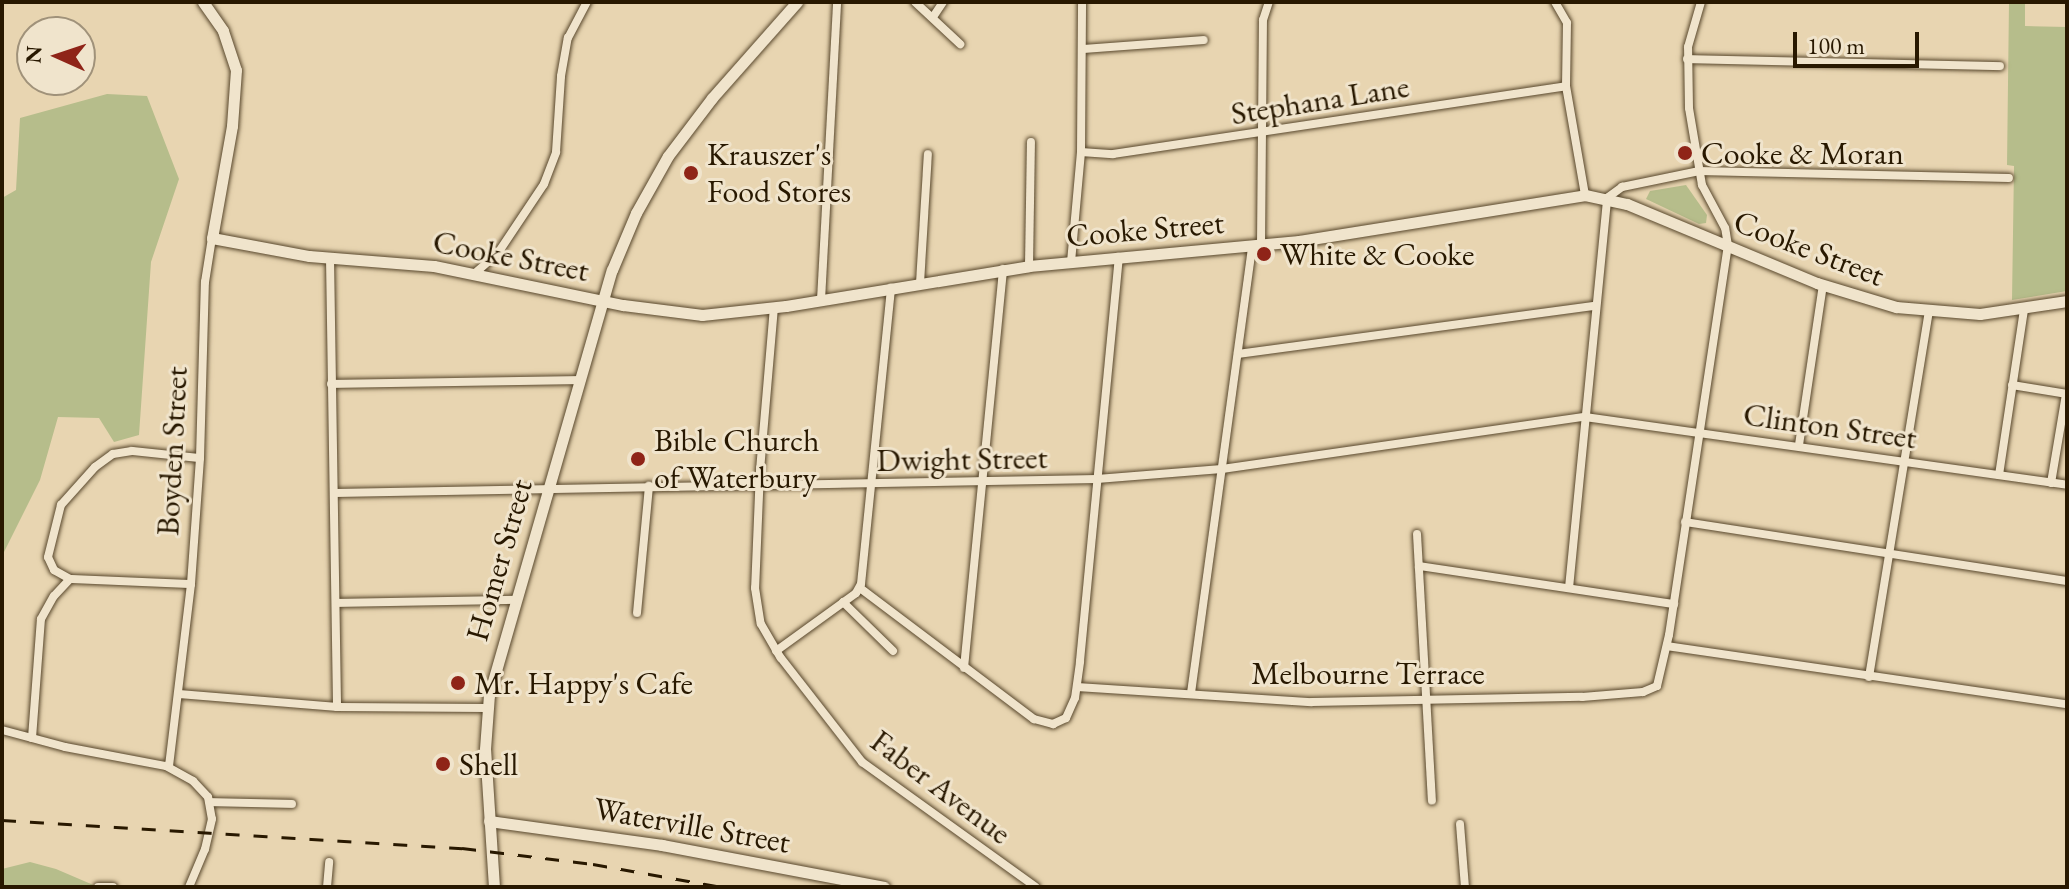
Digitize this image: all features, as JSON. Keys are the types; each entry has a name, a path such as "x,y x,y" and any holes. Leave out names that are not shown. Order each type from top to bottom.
{"main road":[{"name":"Boyden Street","path":"203,2 223,31 236,70 232,126 212,238"},
{"name":"Homer Street","path":"494,887 489,821 487,708 546,490 603,301 636,213 668,156 712,98 797,2"},
{"name":"Cooke Street","path":"212,238 330,258 424,264 603,301 692,315 774,307 1003,269 1257,245 1585,195 1607,198 1823,285 1887,305 1929,312 1986,314 2067,301"},
{"name":"Waterville Street","path":"489,821 662,845 884,887"}],"street":[{"path":"474,274 498,253 544,184 556,152 561,76 568,38 587,2"},
{"path":"821,300 837,2"},
{"path":"915,2 960,44"},
{"path":"933,17 943,2"},
{"path":"1071,262 1081,152 1082,2"},
{"path":"1191,693 1238,354 1257,245 1265,133 1263,20 1269,2"},
{"path":"1555,2 1567,23 1566,86 1585,195"},
{"path":"1701,2 1687,59 1689,108 1699,171 1706,195 1726,232 1728,246 1667,646 2067,704"},
{"path":"1084,49 1204,40"},
{"path":"1687,59 2000,66"},
{"name":"Stephana Lane","path":"1081,152 1113,154 1566,86"},
{"path":"1029,266 1031,142"},
{"path":"920,283 928,154"},
{"path":"1569,588 1607,198 1622,187 1699,171 2009,178"},
{"name":"Boyden Street","path":"169,766 191,584 200,458 205,282 212,238"},
{"path":"860,588 1034,719 1049,724 1066,718 1077,687 1119,257"},
{"path":"330,258 337,707"},
{"path":"964,668 985,483 1003,269"},
{"path":"1799,445 1823,285"},
{"path":"776,651 860,588 891,288"},
{"path":"1238,354 1595,306"},
{"name":"Faber Avenue","path":"774,307 759,485 755,599 761,624 776,651 862,762 1036,887"},
{"path":"1999,475 2024,309"},
{"path":"1869,677 1929,312"},
{"path":"331,384 579,380"},
{"path":"2012,385 2067,394 2051,483"},
{"name":"Clinton Street","path":"1585,417 2067,485"},
{"name":"Dwight Street","path":"335,493 1097,479 1222,469 1585,417"},
{"path":"191,584 70,579 54,570 48,557 61,505 95,467 113,454 132,451 200,458"},
{"path":"637,613 649,486"},
{"path":"1685,522 2067,581"},
{"path":"1417,534 1432,801"},
{"path":"1419,566 1674,604"},
{"path":"32,738 41,619 54,596 70,579"},
{"path":"337,603 515,600"},
{"path":"843,602 893,651"},
{"name":"Melbourne Terrace","path":"1077,687 1312,702 1601,696 1643,692 1657,686 1667,646"},
{"path":"179,694 337,707 487,708"},
{"path":"2,730 169,766 193,781 210,802 209,836 189,887"},
{"path":"210,802 292,804"},
{"path":"1460,824 1465,887"},
{"path":"327,887 329,862"},
{"path":"98,887 113,887"}],"green space":[{"path":"2009,2 2025,2 2025,26 2067,27 2067,291 2012,300 2014,166 2007,165"},
{"path":"107,94 147,96 179,179 151,262 139,435 114,442 99,418 58,417 40,480 2,556 2,198 16,190 20,118"},
{"path":"1686,185 1707,215 1706,223 1699,224 1646,199 1650,191"},
{"path":"30,862 56,869 98,887 2,887 2,869"}],"railway":[{"path":"2,820 462,848 593,864 722,887"}],"place":[{"name":"Cooke & Moran","path":"1685,153"},
{"name":"Krauszer's Food Stores","path":"691,173"},
{"name":"White & Cooke","path":"1264,254"},
{"name":"Bible Church of Waterbury","path":"638,459"},
{"name":"Mr. Happy's Cafe","path":"458,683"},
{"name":"Shell","path":"443,764"}]}
